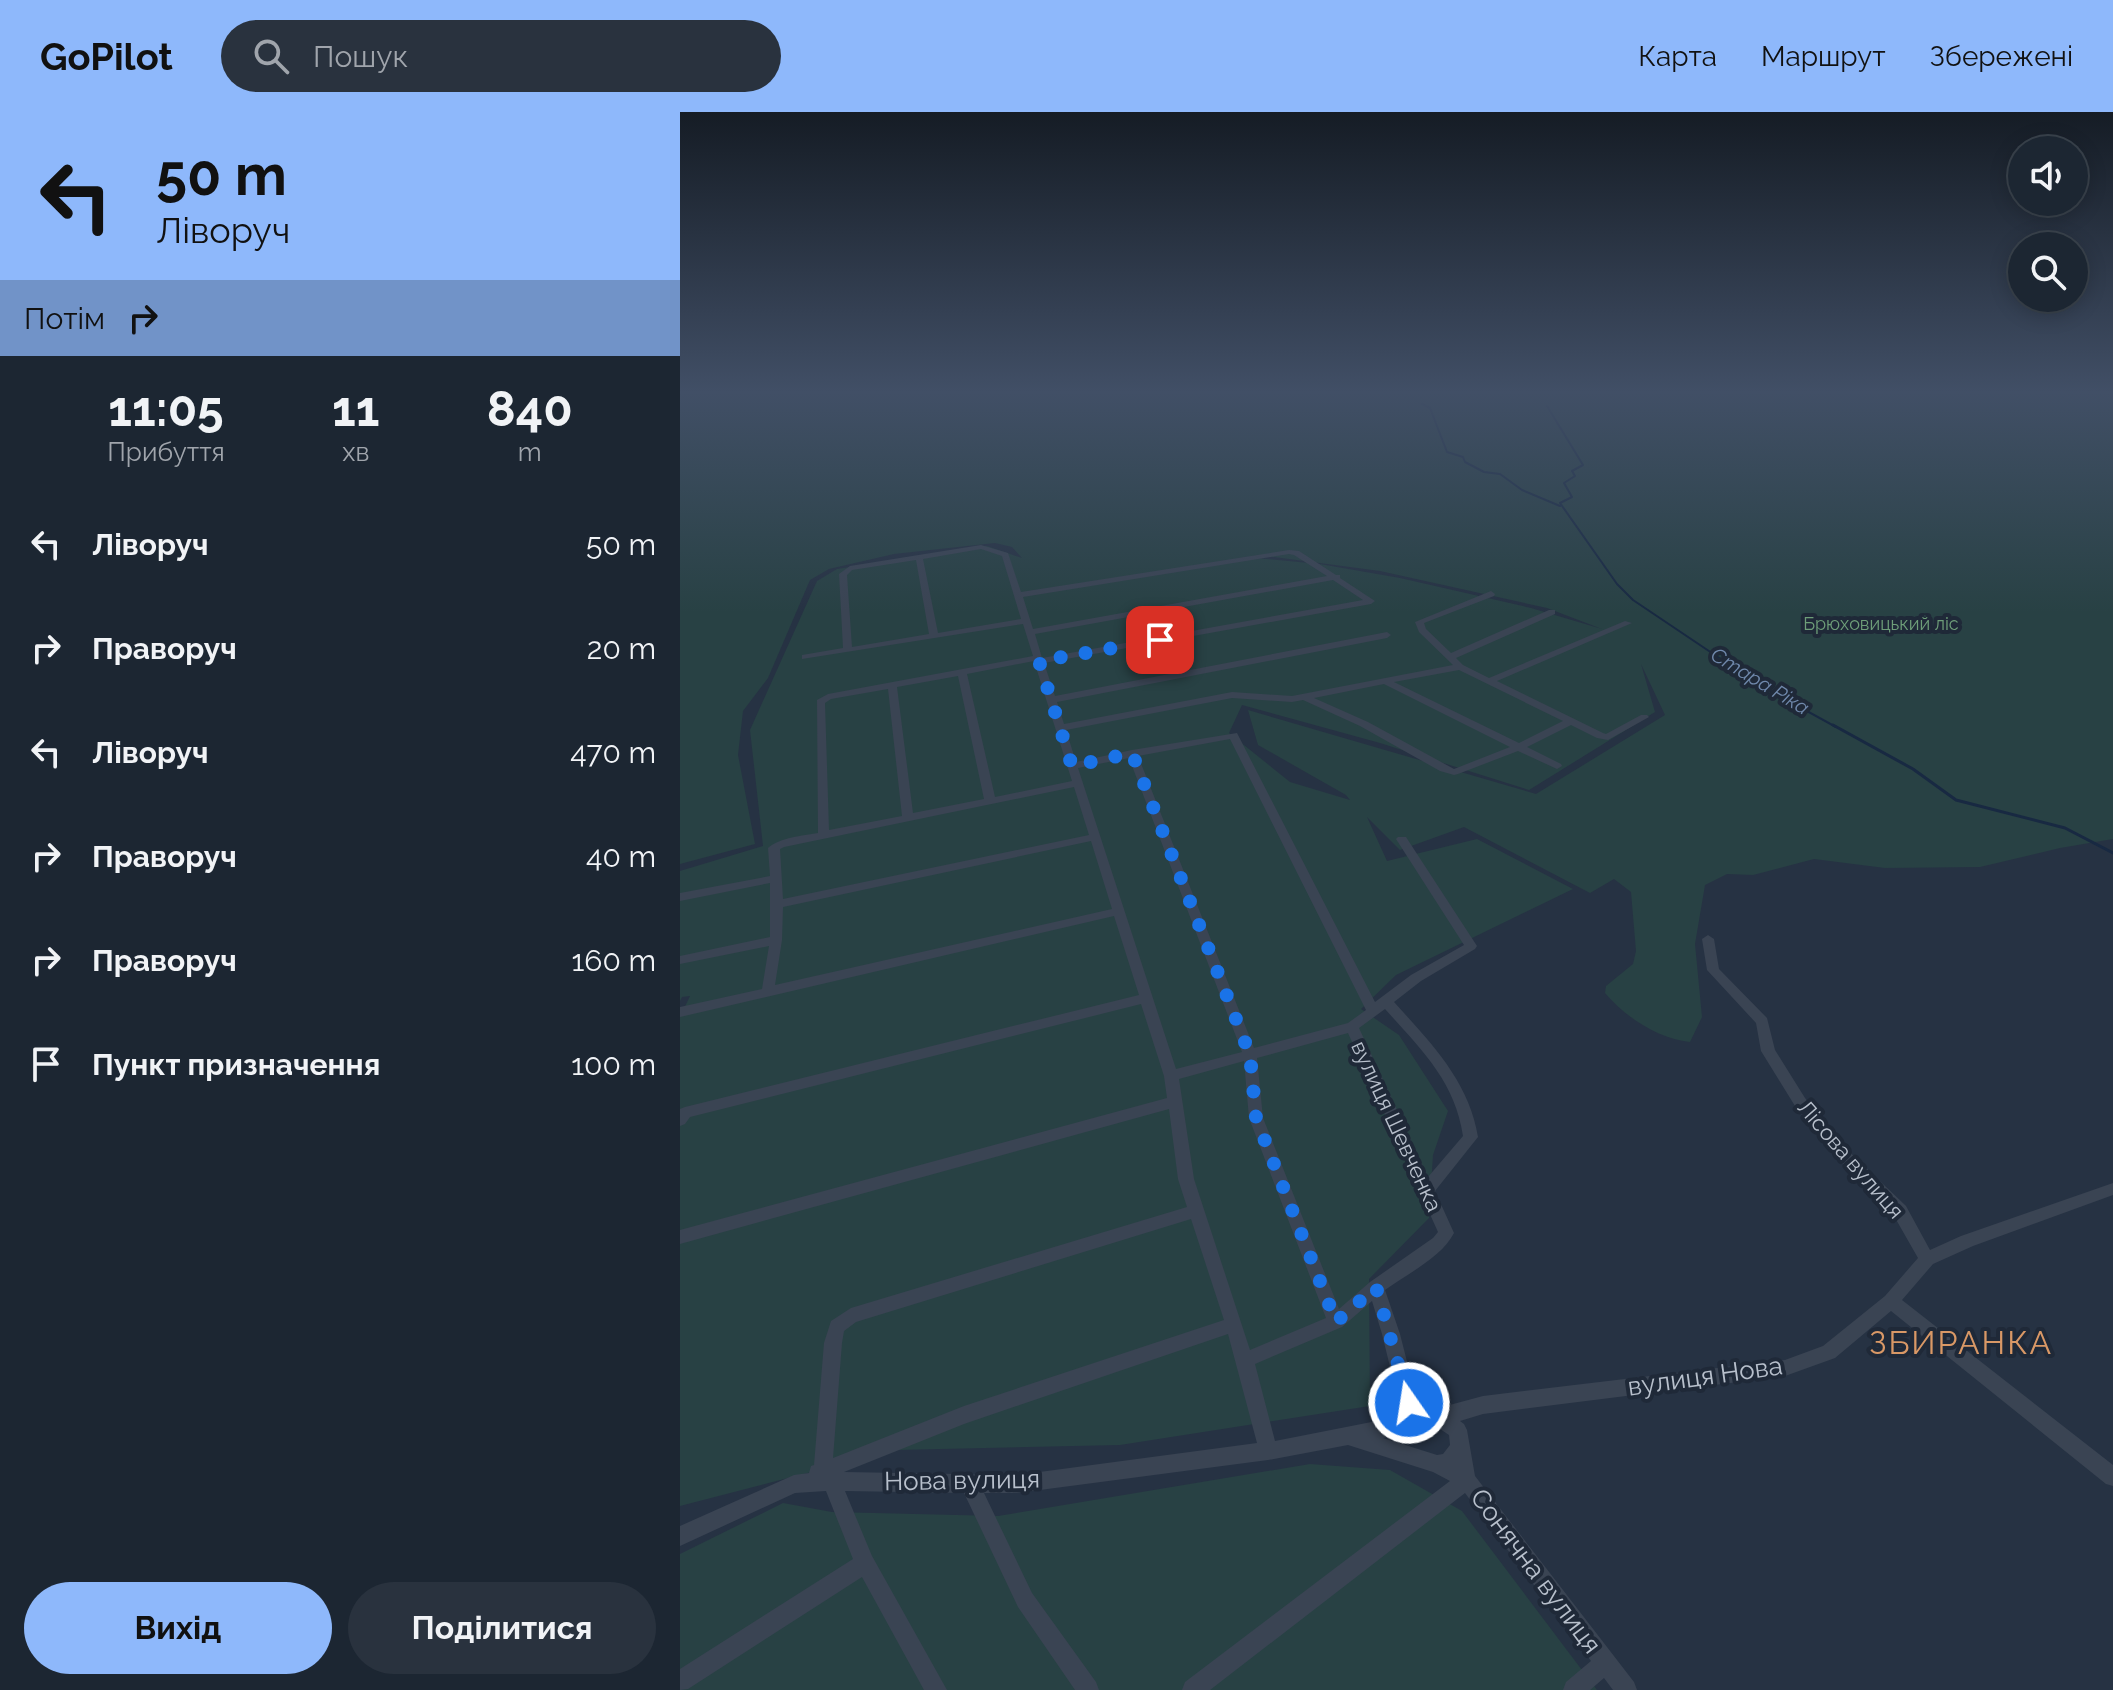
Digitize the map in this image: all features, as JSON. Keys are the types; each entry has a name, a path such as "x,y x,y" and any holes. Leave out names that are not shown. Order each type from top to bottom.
{"street":[{"path":"848,650 843,574 850,568 981,547 1005,555 1171,1076 1186,1179 1245,1360 1268,1451"},
{"path":"824,834 820,702 828,697 1371,601 1337,577 1289,552 1018,595"},
{"path":"919,557 934,636"},
{"path":"805,657 934,636 1028,626 1337,577"},
{"path":"1491,594 1419,622 1422,630 1460,667 1608,737 1644,717"},
{"path":"1450,657 1552,612"},
{"path":"1489,681 1628,623"},
{"path":"1051,700 1387,635"},
{"path":"1061,728 1232,695 1307,698 1460,667"},
{"path":"962,673 990,800"},
{"path":"1385,681 1557,766"},
{"path":"892,685 908,817"},
{"path":"1307,698 1364,724 1454,772 1518,747 1571,721"},
{"name":"вулиця Шевченка","path":"1132,753 1233,735 1379,1006 1352,1027 1446,1233 1439,1243 1376,1287"},
{"path":"1072,766 1132,753 1250,1055 1256,1118 1336,1322"},
{"path":"768,991 776,940 774,848 824,834 1078,783"},
{"path":"777,904 1095,837"},
{"path":"1402,839 1471,946 1379,1006 1460,1093 1470,1115 1471,1137 1428,1188"},
{"path":"680,897 776,878"},
{"path":"680,1012 1119,911"},
{"name":"Лісова вулиця","path":"1708,939 1713,970 1762,1021 1768,1051 1800,1102 1834,1146 1900,1211 1927,1259"},
{"path":"680,960 776,940"},
{"path":"680,1120 685,1113 1146,998"},
{"path":"1171,1076 1352,1027"},
{"path":"680,1237 1176,1101"},
{"name":"вулиця Нова","path":"1439,1418 1474,1408 1785,1368 1829,1352 1891,1301 1927,1259 1967,1241 2113,1189"},
{"path":"936,1690 865,1563 827,1476 833,1343 837,1327 851,1316 1196,1211"},
{"path":"1245,1360 1336,1322 1376,1287 1391,1334 1408,1424"},
{"path":"1891,1301 2113,1477"},
{"path":"827,1476 964,1415 1233,1325"},
{"path":"1193,1690 1467,1480 1459,1439 1461,1418 1474,1408"},
{"path":"1403,1453 1398,1437 1408,1424 1439,1418 1459,1439"},
{"name":"Нова вулиця","path":"680,1536 794,1484 827,1476 1017,1484 1268,1451 1408,1424"},
{"name":"Нова вулиця","path":"1348,1436 1437,1464"},
{"path":"1437,1464 1448,1462 1459,1439"},
{"name":"Сонячна вулиця","path":"1437,1464 1467,1480 1626,1690"},
{"path":"969,1482 1025,1600 1088,1690"},
{"path":"680,1681 865,1563"},
{"path":"1574,1690 1605,1663"}],"green space":[{"name":"Брюховицький ліс","path":"680,465 2113,465 2113,839 1980,867 1885,868 1814,859 1753,875 1727,874 1705,885 1695,944 1702,1017 1690,1042 1655,1032 1622,1010 1605,993 1606,986 1633,964 1636,951 1631,892 1614,879 1590,893 1464,827 1400,850 1367,817 1387,861 1477,839 1573,889 1396,975 1361,1009 1399,1035 1448,1111 1433,1155 1429,1218 1369,1279 1370,1406 1120,1445 896,1450 680,1506 680,1017 690,996 682,997 680,1001 680,871 763,846 750,730 817,581 837,569 987,546 1022,558 1012,547 995,543 894,554 829,569 810,580 768,678 743,711 738,755 755,844 680,864","holes":["1247,557 1274,557 1380,571 1547,608 1602,629 1531,608 1400,578 1320,564","1641,664 1665,715 1536,794 1248,710 1258,745 1350,800 1290,782 1229,733 1242,705 1380,743 1529,790 1655,712"]},
{"path":"1310,1464 1390,1470 1462,1511 1597,1690 680,1690 680,1554 783,1503 832,1512 998,1516"}],"waterway":[{"path":"1470,465 1484,472 1500,474 1522,490 1560,506"},
{"name":"Стара Ріка","path":"1583,465 1572,471 1575,476 1564,483 1572,497 1560,503 1617,584 1633,600 1758,684 1836,727"},
{"name":"Стара Ріка","path":"1833,725 1913,769 1956,800 2065,828 2113,853"}],"district":[{"name":"ЗБИРАНКА","path":"1961,1343"}],"route":[{"path":"1160,640 1039,661 1072,766 1132,753 1250,1055 1256,1118 1336,1322 1376,1287 1409,1403"}]}
